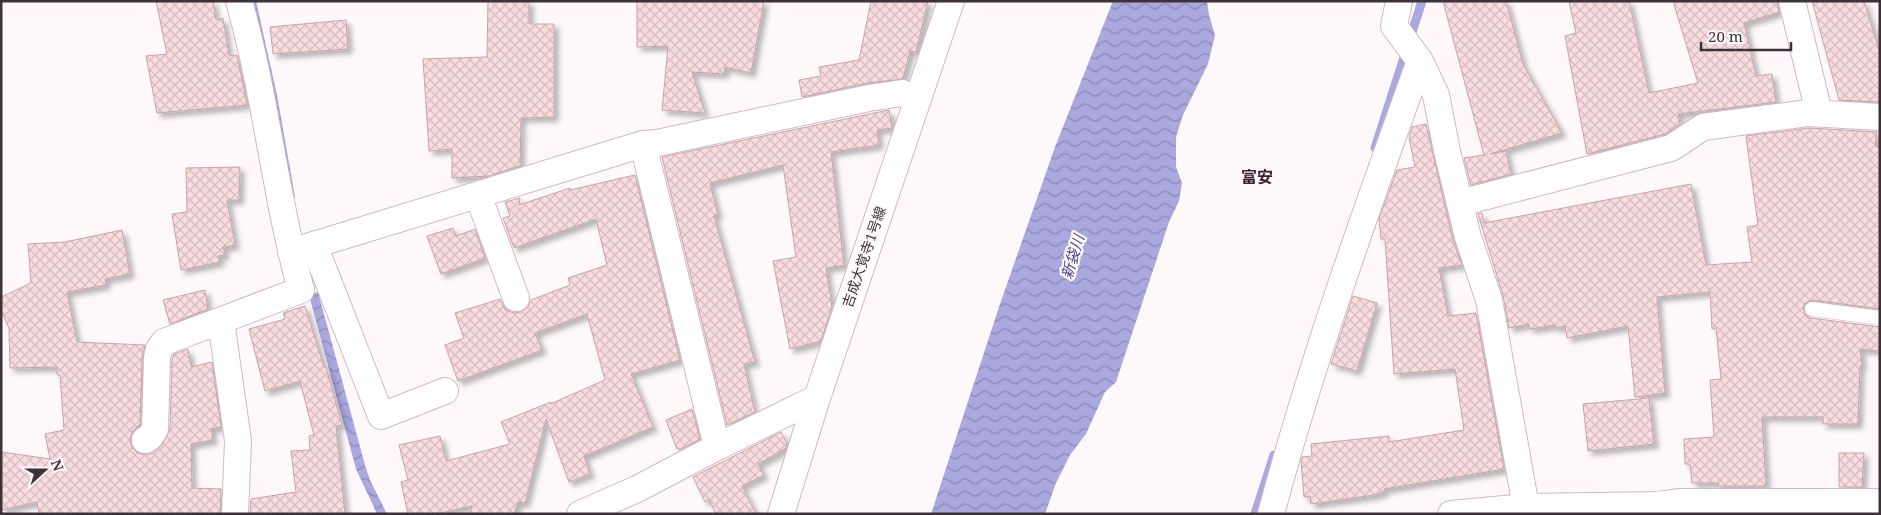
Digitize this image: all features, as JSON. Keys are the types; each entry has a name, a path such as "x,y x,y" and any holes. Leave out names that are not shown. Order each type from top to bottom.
{"street":[{"path":"239,1 302,248 380,416 445,391"},
{"name":"吉成大覚寺1号線","path":"781,514 816,398 951,1"},
{"path":"1399,1 1394,26 1420,61 1436,95 1468,237 1489,300 1526,507"},
{"path":"1792,1 1819,113"},
{"path":"1270,514 1292,432 1346,268 1420,61"},
{"path":"302,248 643,144 657,143 869,98 902,93 917,100"},
{"path":"1460,203 1671,148 1703,127 1808,113 1880,117"},
{"path":"643,144 716,447"},
{"path":"478,195 516,298"},
{"path":"145,440 150,437 155,429 159,349 164,342 302,290 302,248"},
{"path":"221,322 238,441 236,514"},
{"path":"580,514 637,489 716,447 816,398"},
{"path":"1451,514 1526,507 1660,509 1678,502 1880,502"}],"lane":[{"path":"1812,309 1880,318"}],"water":[{"path":"247,1 256,1 277,95 295,197 287,198"},
{"name":"新袋川","path":"1113,1 1207,1 1215,35 1208,64 1183,115 1176,137 1176,167 1182,183 1179,201 1169,222 1116,382 1105,392 1086,434 1070,455 1056,483 1045,514 931,514 1000,304 1055,147"},
{"path":"318,292 365,465 370,480 387,514 377,514 356,469 309,295"}],"building":[{"path":"156,1 213,1 216,20 223,18 229,56 237,55 247,105 157,113 146,56 167,54"},
{"path":"488,1 529,1 529,24 554,24 554,117 521,118 520,166 489,176 452,178 452,149 429,151 423,59 487,57"},
{"path":"637,1 764,1 751,73 725,67 724,74 692,72 705,113 662,110 668,46 637,47"},
{"path":"871,1 928,1 916,52 910,51 903,79 867,83 802,97 799,80 821,76 819,67 859,60"},
{"path":"1443,1 1506,1 1523,64 1562,133 1490,154 1506,151 1511,174 1471,185 1464,158 1484,155"},
{"path":"1569,1 1629,1 1649,93 1698,83 1673,1 1777,1 1779,12 1744,23 1756,76 1772,74 1776,102 1678,114 1680,124 1665,134 1587,154 1565,36 1576,33"},
{"path":"1812,1 1864,1 1880,53 1880,102 1839,100"},
{"path":"346,20 348,49 273,54 270,27"},
{"path":"889,110 892,128 877,130 879,145 831,152 844,265 826,268 832,307 821,341 790,349 773,261 796,257 783,165 710,183 718,215 714,216 755,362 744,364 755,412 727,425 662,157"},
{"path":"1426,124 1453,241 1462,265 1439,268 1448,316 1476,313 1504,469 1384,489 1384,492 1374,495 1311,504 1310,496 1304,497 1301,461 1302,457 1312,456 1311,444 1389,436 1389,442 1464,430 1455,369 1394,374 1385,239 1381,239 1379,219 1397,170 1415,167 1409,137 1412,127"},
{"path":"1809,128 1877,132 1875,146 1880,147 1880,309 1813,300 1805,303 1803,308 1806,316 1811,318 1880,327 1880,351 1860,349 1862,365 1860,366 1858,424 1823,424 1823,417 1762,417 1766,486 1718,486 1719,483 1692,483 1690,464 1685,464 1684,439 1714,437 1710,380 1721,379 1716,328 1712,329 1710,292 1657,297 1665,393 1635,397 1628,326 1567,338 1565,326 1555,328 1554,325 1530,329 1529,324 1509,328 1503,295 1478,214 1482,213 1484,223 1691,184 1706,265 1752,262 1747,227 1758,225 1746,136"},
{"path":"240,167 239,200 227,200 235,245 223,247 225,255 218,256 220,262 181,270 172,214 187,212 186,168"},
{"path":"635,175 680,360 631,374 653,427 584,456 590,474 569,482 546,419 525,503 518,502 514,514 470,514 472,506 436,514 408,514 401,482 408,480 399,445 440,436 446,461 510,444 501,422 551,402 550,404 605,380 587,314 535,333 542,350 458,381 445,345 464,338 455,313 500,299 505,310 514,313 521,312 528,307 531,300 570,285 568,278 607,265 596,219 514,248 503,218 510,216 505,202 520,198 519,205 570,188 570,190"},
{"path":"453,228 456,236 475,229 485,258 441,274 427,236"},
{"path":"122,230 130,274 105,279 106,285 67,292 77,342 145,345 142,358 140,424 132,432 130,440 132,448 138,453 145,455 153,453 162,445 170,430 172,360 174,354 188,349 191,367 212,362 221,427 211,429 213,440 191,444 192,488 221,489 220,514 39,514 37,502 1,510 1,452 50,459 45,434 64,430 60,375 57,375 57,367 10,368 9,328 1,310 1,297 31,283 28,244 65,242"},
{"path":"205,290 208,309 170,324 163,300"},
{"path":"1353,296 1377,303 1357,371 1331,364"},
{"path":"305,306 324,367 326,367 342,425 336,426 345,514 250,514 251,499 296,492 291,451 310,450 309,436 314,435 300,381 265,391 249,329 285,319 283,313"},
{"path":"1649,398 1654,444 1588,451 1583,404"},
{"path":"692,409 700,439 679,450 666,420"},
{"path":"781,432 787,444 786,448 758,464 764,475 742,486 756,514 716,514 709,499 705,502 693,477"},
{"path":"1839,453 1864,453 1862,487 1839,487"}],"waterway":[{"path":"1375,148 1422,1"},
{"path":"1255,514 1274,455"}],"district":[{"name":"富安","path":"1257,177"}]}
